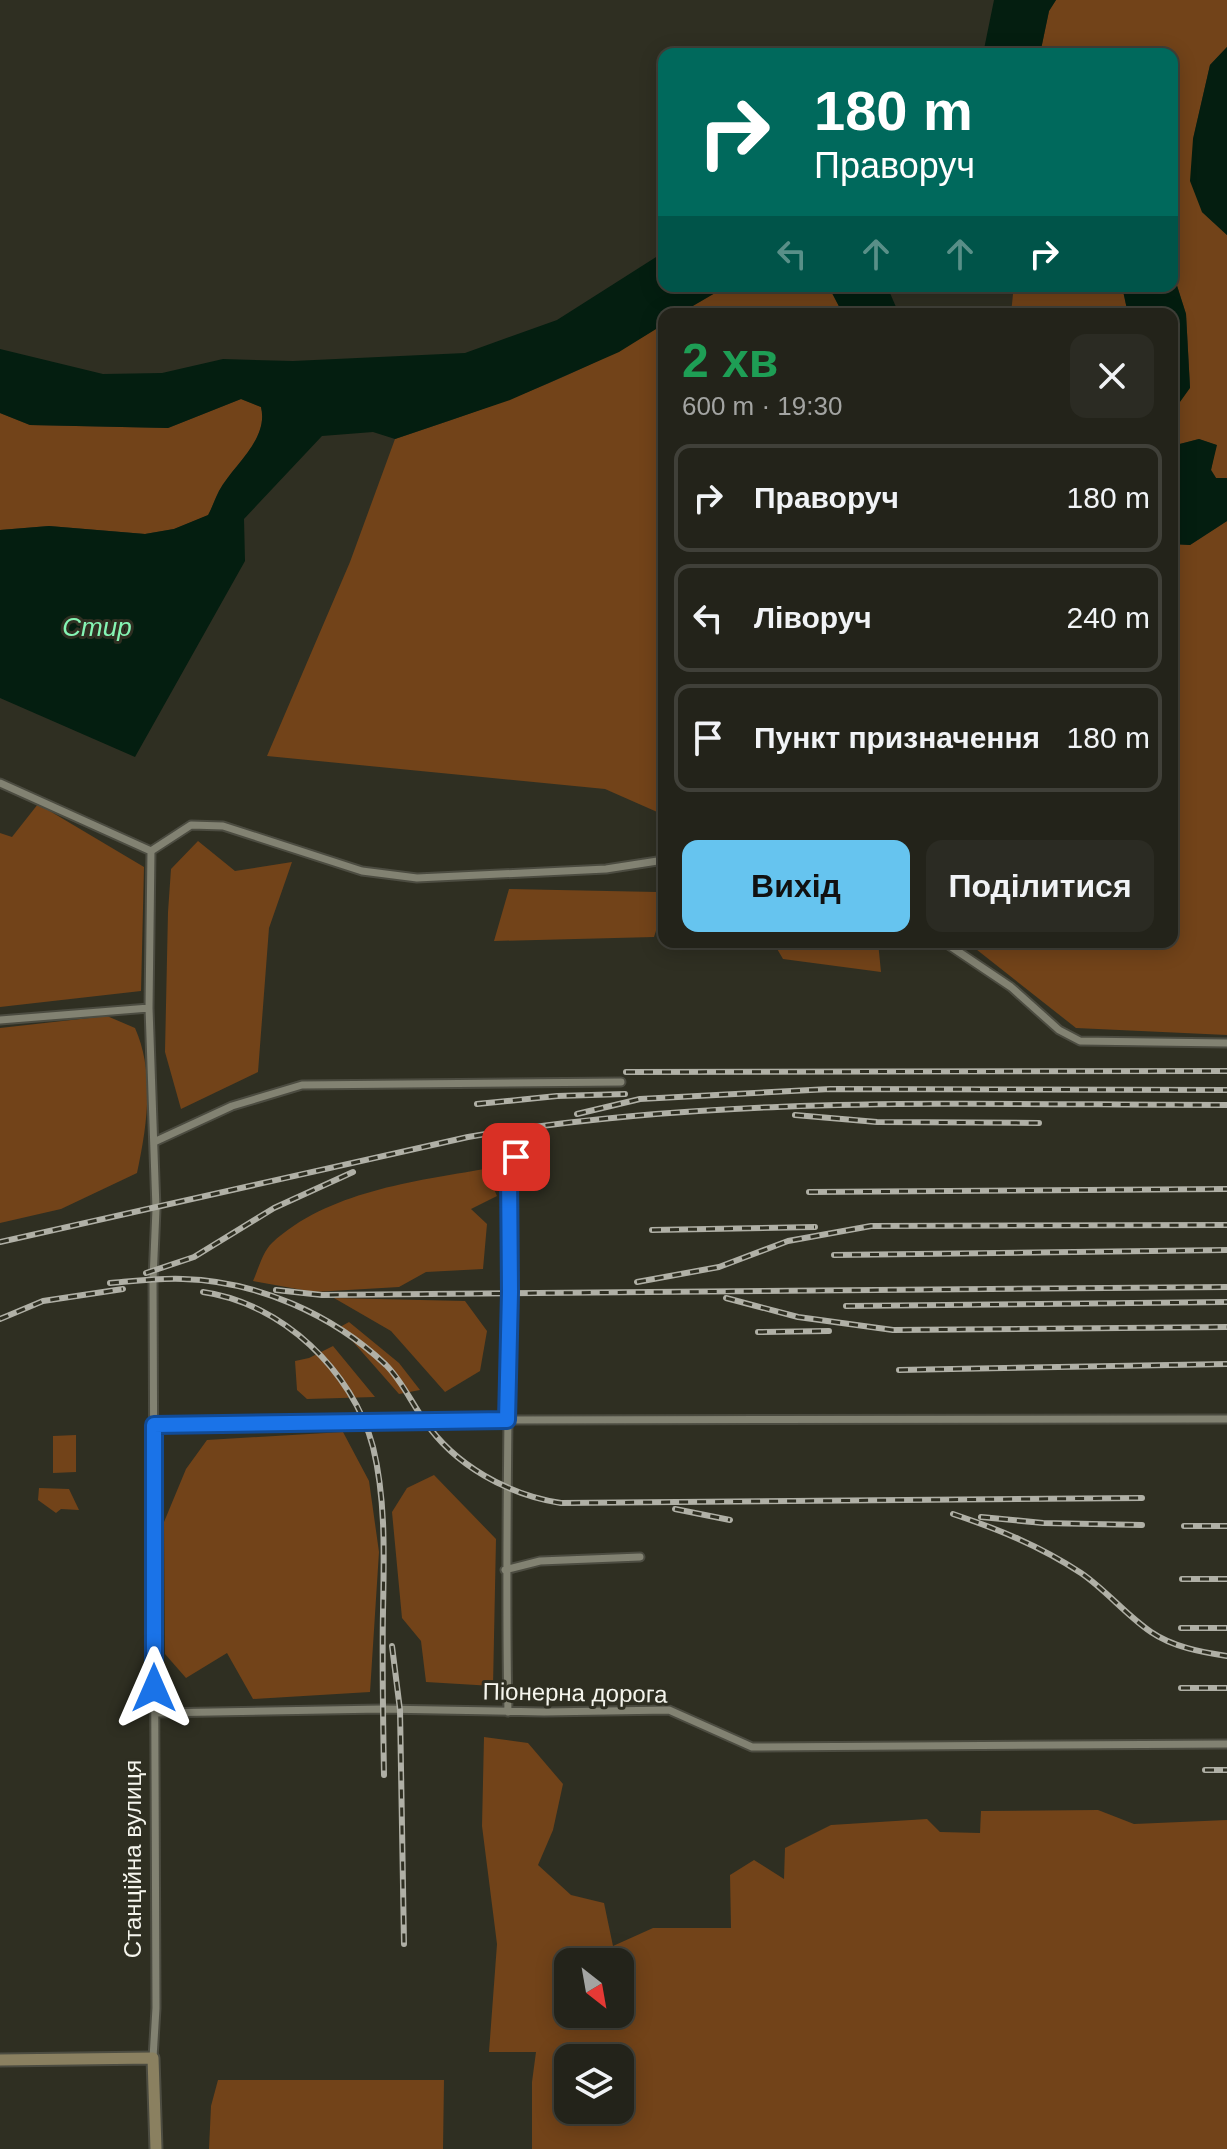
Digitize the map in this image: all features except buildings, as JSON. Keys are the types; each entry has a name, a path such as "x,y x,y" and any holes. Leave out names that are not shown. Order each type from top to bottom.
{"street":[{"path":"0,783 151,851 191,825 223,826 362,871 417,878 606,869 658,861"},
{"name":"Станційна вулиця","path":"151,851 149,1008 154,1142 156,2008 153,2058 156,2149"},
{"path":"953,948 1011,987 1059,1030 1080,1041 1227,1043"},
{"path":"0,1020 149,1008"},
{"path":"154,1142 232,1106 302,1085 621,1082"},
{"path":"508,1712 505,1570 509,1168 516,1157 534,1154"},
{"path":"154,1425 507,1420 1227,1419"},
{"path":"505,1570 540,1561 640,1557"},
{"name":"Піонерна дорога","path":"155,1713 382,1709 508,1712 669,1710 752,1747 1227,1744"},
{"path":"0,2060 153,2058"}],"shaded area":[{"path":"1056,0 1227,0 1227,47 1210,65 1193,139 1202,212 1227,235 1227,478 1216,478 1211,470 1216,445 1199,439 1178,444 1178,404 1190,387 1186,314 1178,289 1178,48 1041,48 1049,11"},
{"path":"717,292 830,292 840,308 689,308"},
{"path":"1009,292 1123,292 1127,308 1012,308 1013,294"},
{"path":"658,328 658,812 605,789 267,756 350,562 395,439 566,376"},
{"path":"241,399 261,407 260,430 219,491 209,515 174,529 145,534 49,526 0,530 0,413 30,425 168,428"},
{"path":"1227,521 1227,1035 1076,1028 975,948 1178,948 1178,544 1190,545"},
{"path":"38,804 144,867 141,991 0,1007 0,833 12,837"},
{"path":"198,841 235,871 292,862 269,928 258,1072 181,1109 165,1052 168,912 171,869"},
{"path":"509,889 657,892 658,924 654,937 494,941"},
{"path":"777,948 879,948 881,972 783,959"},
{"path":"107,1016 135,1028 145,1063 146,1118 137,1173 61,1209 0,1223 0,1028"},
{"path":"485,1169 497,1196 471,1209 487,1224 483,1269 426,1272 399,1287 314,1292 253,1281 269,1246 318,1212 372,1191"},
{"path":"334,1298 465,1301 487,1331 480,1371 445,1392 391,1331"},
{"path":"349,1322 399,1363 420,1390 399,1394 340,1327"},
{"path":"333,1346 375,1397 307,1399 297,1390 295,1361"},
{"path":"343,1432 369,1481 379,1552 370,1692 253,1699 227,1653 186,1678 165,1654 164,1522 186,1469 207,1440"},
{"path":"76,1435 76,1472 53,1473 53,1436"},
{"path":"434,1475 496,1539 493,1686 426,1682 421,1641 402,1618 392,1512 407,1488"},
{"path":"39,1488 69,1489 79,1510 61,1509 56,1513 38,1500"},
{"path":"484,1737 528,1743 563,1784 553,1830 538,1865 571,1895 604,1903 613,1946 653,1928 731,1928 730,1875 754,1860 784,1879 785,1848 831,1825 927,1819 940,1832 980,1833 981,1811 1098,1810 1134,1824 1227,1820 1227,2149 532,2149 532,2082 536,2052 489,2052 497,1944 482,1826"},
{"path":"218,2080 444,2080 443,2149 209,2149 211,2106"}],"water":[{"path":"994,0 1056,0 1049,11 1041,48 984,48"},
{"path":"1227,47 1227,235 1202,212 1190,181 1193,139 1210,65"},
{"name":"Стир","path":"658,256 658,292 717,292 689,308 658,308 658,328 619,352 510,400 395,439 373,432 322,436 244,519 245,561 135,757 0,698 0,530 49,526 145,534 174,529 208,515 225,481 255,441 262,419 261,407 241,399 168,428 30,425 0,413 0,349 103,374 162,373 223,359 293,361 465,353 557,320"},
{"path":"1178,289 1186,314 1190,388 1178,405 1178,308 1127,308 1123,292 1178,292"},
{"path":"830,292 890,292 896,308 840,308"},
{"path":"1199,439 1217,445 1211,470 1216,478 1227,478 1227,521 1190,545 1178,544 1178,444"}],"railway":[{"path":"626,1072 1227,1071"},
{"path":"577,1114 640,1099 830,1089 1227,1090"},
{"path":"477,1104 557,1096 625,1094"},
{"path":"0,1242 468,1137 562,1123 657,1114 847,1105 1227,1105"},
{"path":"795,1115 877,1122 1039,1123"},
{"path":"146,1273 194,1257 274,1208 353,1172"},
{"path":"809,1192 1227,1189"},
{"path":"637,1282 719,1267 788,1241 871,1226 1227,1225"},
{"path":"652,1230 815,1227"},
{"path":"834,1255 1227,1250"},
{"path":"110,1283 165,1279 211,1281 266,1294 318,1316 342,1330 386,1365 436,1436 451,1451 502,1485 541,1499 561,1503 1142,1498"},
{"path":"276,1290 322,1295 1227,1287"},
{"path":"0,1319 43,1301 123,1289"},
{"path":"203,1292 260,1310 310,1345 349,1392 363,1419 373,1447 382,1508 384,1775"},
{"path":"726,1298 798,1317 893,1330 1227,1327"},
{"path":"846,1306 1227,1302"},
{"path":"758,1332 829,1331"},
{"path":"899,1370 1227,1364"},
{"path":"675,1509 730,1520"},
{"path":"953,1514 1018,1539 1066,1563 1151,1632 1168,1642 1227,1656"},
{"path":"981,1517 1043,1523 1142,1525"},
{"path":"1184,1526 1227,1526"},
{"path":"1182,1579 1227,1579"},
{"path":"1181,1628 1227,1628"},
{"path":"392,1646 400,1710 404,1944"},
{"path":"1181,1688 1227,1688"},
{"path":"1205,1770 1227,1770"}],"route":[{"path":"154,1688 154,1425 507,1420 509,1168 516,1157"}]}
